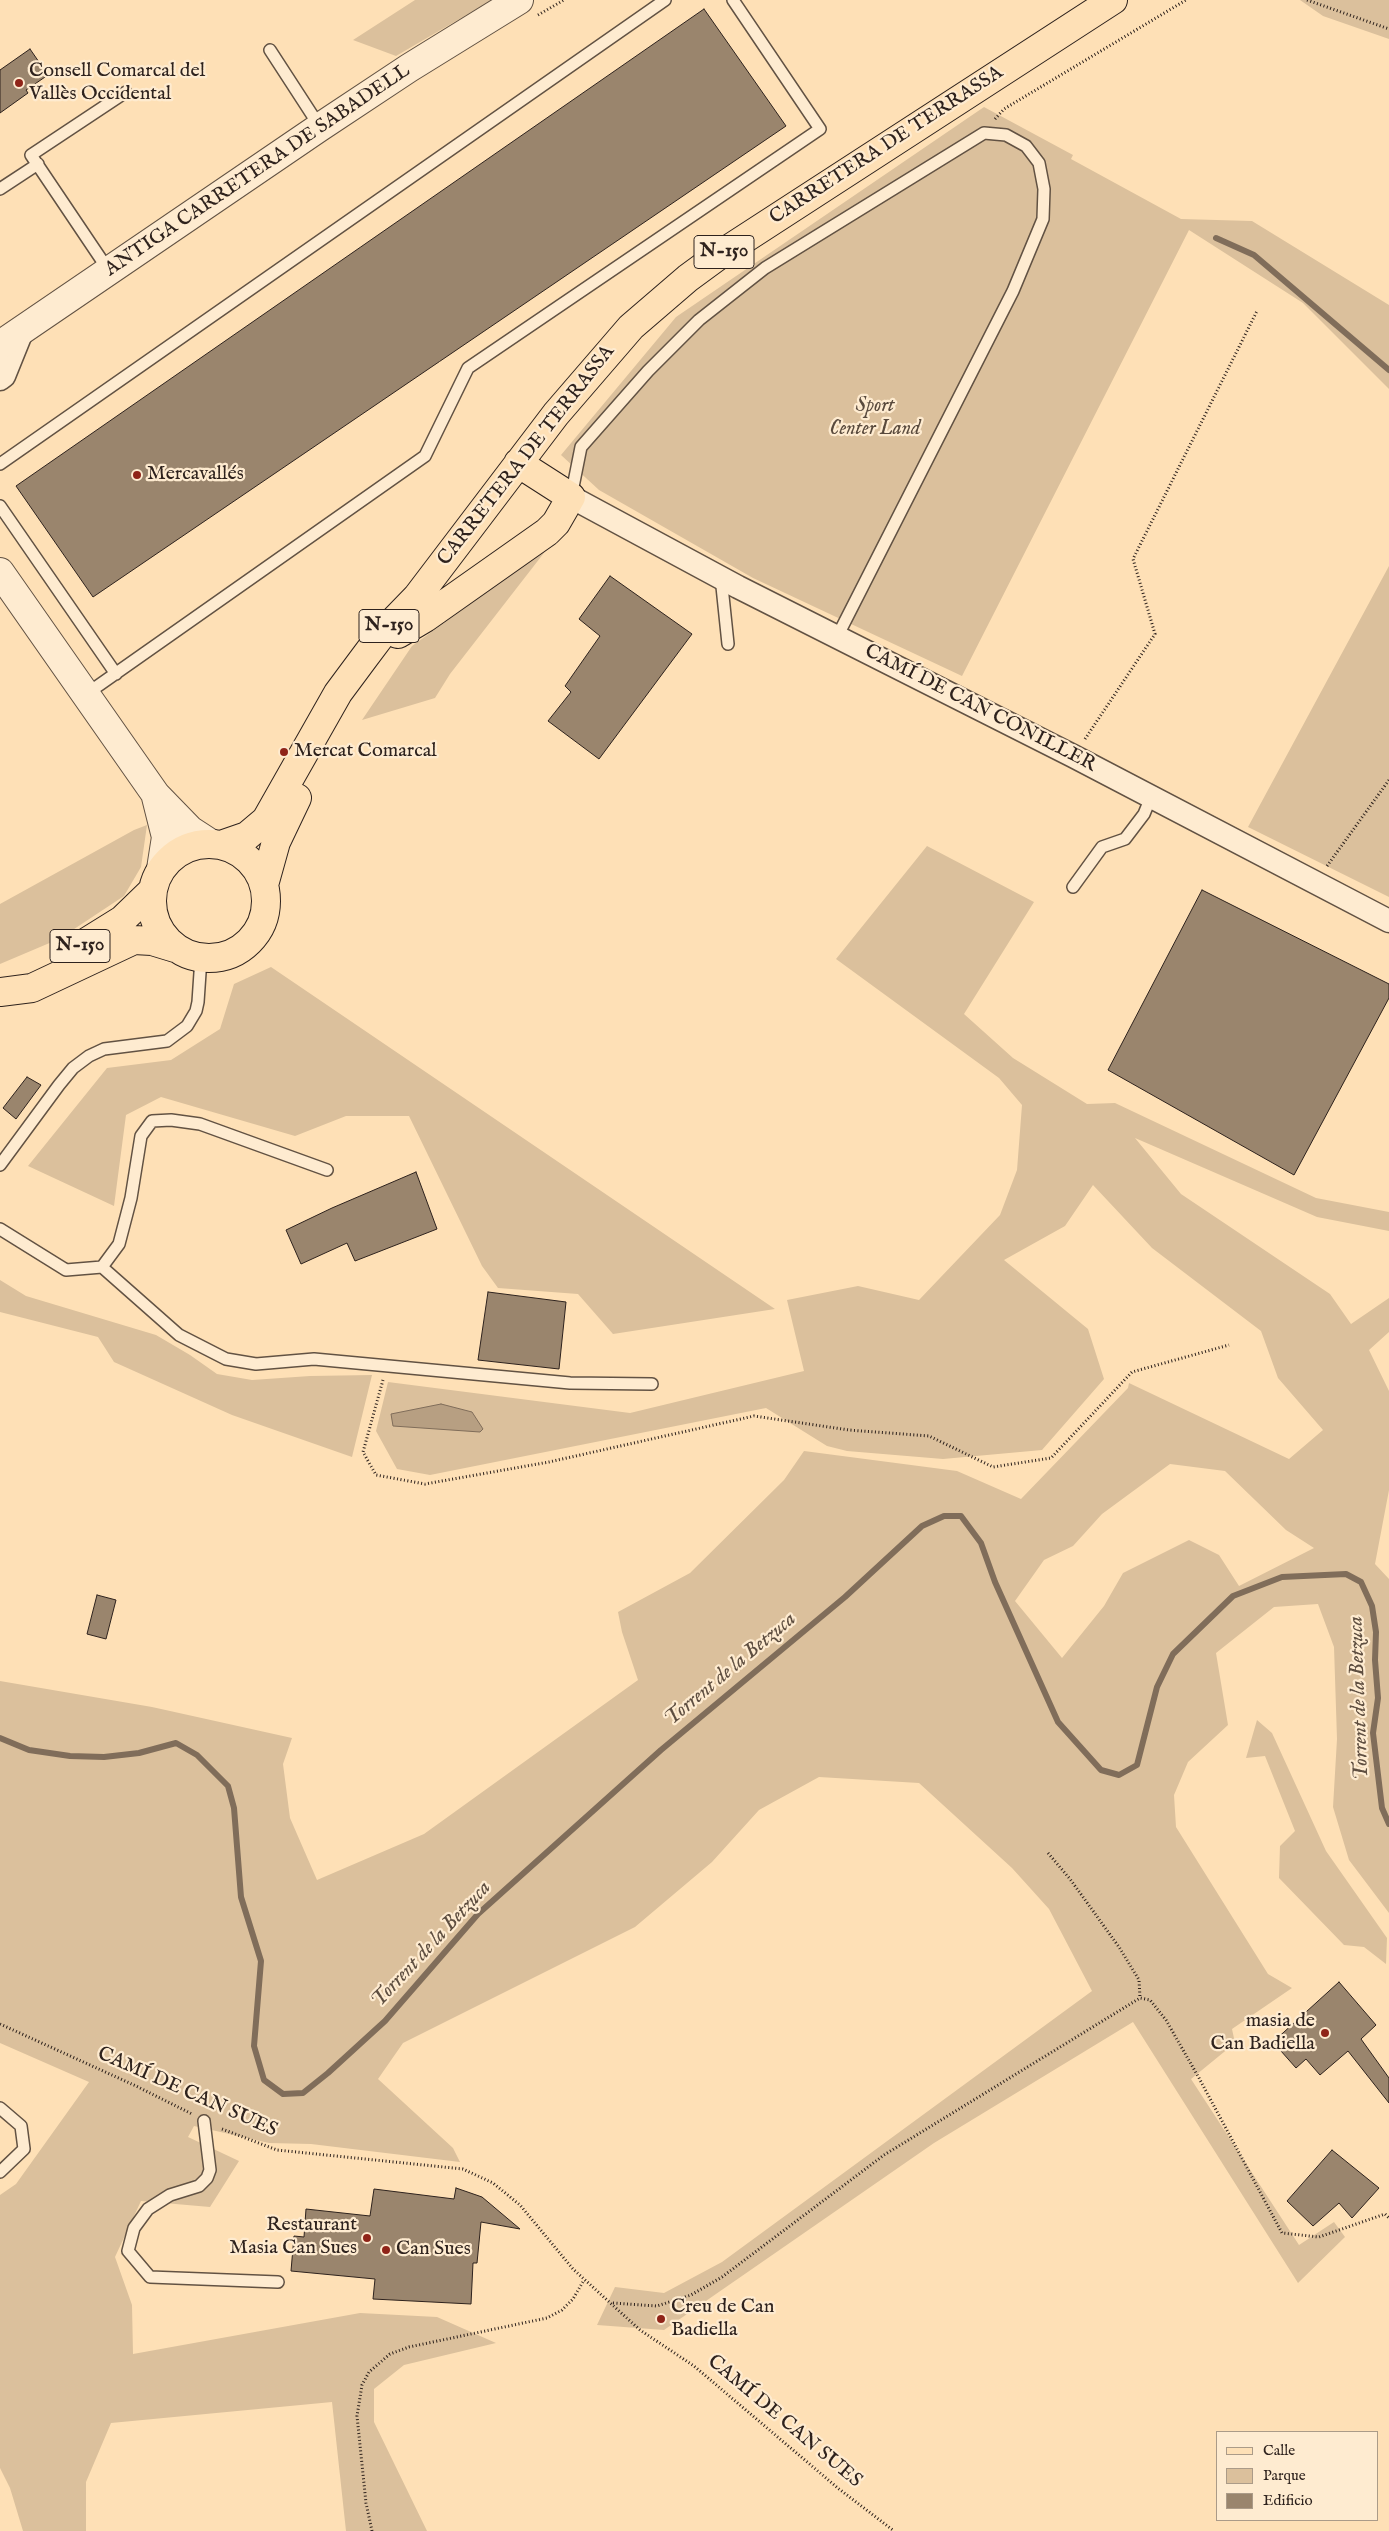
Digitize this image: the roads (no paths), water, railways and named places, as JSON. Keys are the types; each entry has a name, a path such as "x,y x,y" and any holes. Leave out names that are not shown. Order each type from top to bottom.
{"main road":[{"name":"CARRETERA DE TERRASSA","path":"215,844 247,836 266,820 338,693 385,630 417,597 518,463 604,356 631,328 688,278 1113,0"},
{"path":"398,634 425,618 547,532 556,523 572,497 518,463"},
{"name":"CARRETERA DE TERRASSA","path":"264,885 276,842 298,796 342,718 398,634 417,597"},
{"name":"N-150","path":"215,844 242,854 251,862 264,885 265,914 262,924 252,938 239,950 229,955 201,958 152,941 134,940 32,988 0,992 26,973 106,932 122,920 178,853 193,846 215,844"},
{"path":"157,880 153,913 156,924 175,948"}],"street":[{"name":"ANTIGA CARRETERA DE SABADELL","path":"0,345 320,127 409,68 519,0"},
{"path":"0,379 4,376 23,329"},
{"name":"CAMÍ DE CAN CONILLER","path":"572,497 720,578 1073,756 1389,921"},
{"path":"0,572 156,795 190,830 215,844"},
{"path":"156,795 166,837 157,880"}],"lane":[{"path":"0,464 665,0"},
{"path":"85,695 425,456 468,368 820,129 733,0"},
{"path":"270,50 320,127"},
{"path":"109,271 31,155 126,92"},
{"path":"572,497 581,447 648,372 699,320 765,268 984,133 1006,135 1026,146 1039,163 1044,190 1043,219 1013,291 837,637"},
{"path":"0,189 38,164"},
{"path":"0,506 116,674"},
{"path":"720,578 728,644"},
{"path":"1073,887 1102,847 1125,840 1144,814 1151,797"},
{"path":"0,1165 59,1085 73,1068 89,1056 104,1049 167,1041 187,1026 196,1011 198,1002 201,958"},
{"path":"102,1267 119,1244 131,1198 141,1136 152,1121 171,1120 200,1124 328,1170"},
{"path":"0,1229 66,1270 102,1267 179,1335 226,1359 256,1364 314,1359 386,1368 570,1383 652,1384"},
{"path":"0,2108 21,2126 24,2149 0,2172"},
{"path":"204,2122 210,2170 207,2178 199,2186 170,2195 148,2209 134,2228 128,2251 150,2277 278,2282"}],"waterway":[{"path":"1216,238 1254,255 1389,370"},
{"name":"Torrent de la Betzuca","path":"0,1738 29,1750 70,1756 104,1757 139,1753 176,1743 197,1755 228,1786 234,1808 241,1897 261,1961 254,2046 264,2080 283,2094 303,2093 328,2073 385,2021 478,1914 661,1750 845,1597 922,1526 944,1516 961,1516 981,1543 995,1582 1058,1722 1101,1770 1119,1775 1137,1765 1157,1687 1173,1654 1233,1596 1282,1577 1346,1574 1361,1582 1372,1606 1376,1632 1375,1660 1378,1698 1373,1733 1382,1808 1389,1824"}],"place":[{"name":"Consell Comarcal del Vallès Occidental","path":"19,83"},
{"name":"Mercavallés","path":"137,475"},
{"name":"Mercat Comarcal","path":"284,752"},
{"name":"masia de Can Badiella","path":"1325,2033"},
{"name":"Restaurant Masia Can Sues","path":"367,2238"},
{"name":"Can Sues","path":"386,2250"},
{"name":"Creu de Can Badiella","path":"661,2319"}],"park label":[{"name":"Sport Center Land","path":"875,418"}]}
